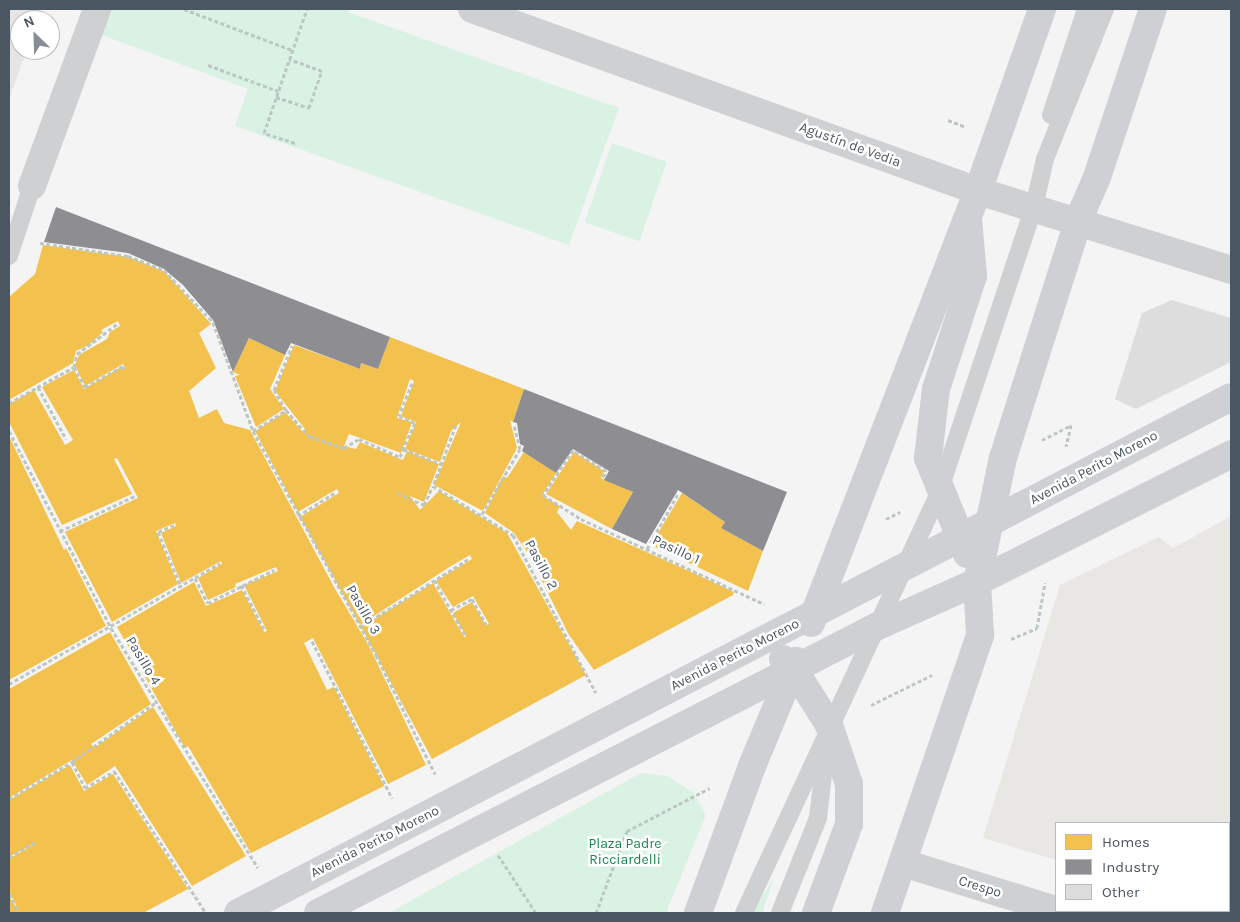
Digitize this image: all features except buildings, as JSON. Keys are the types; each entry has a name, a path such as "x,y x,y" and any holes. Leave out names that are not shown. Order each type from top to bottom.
{"main road":[{"path":"698,913 752,766 793,668 808,618 973,202 1042,9"},
{"path":"885,913 904,864 980,635 977,582 1003,458 1078,221 1097,177 1153,9"},
{"path":"973,202 974,276 936,389 928,458 977,582"},
{"name":"Avenida Perito Moreno","path":"238,913 610,718 763,642 1231,397"},
{"path":"318,913 793,668 878,626 977,582 1231,454"},
{"path":"763,642 793,668 829,724 849,784 848,824 816,913"}],"street":[{"path":"32,186 97,9"},
{"name":"Agustín de Vedia","path":"472,9 973,202 1034,207 1231,270"},
{"name":"Crespo","path":"904,864 1055,910"}],"lane":[{"path":"1045,159 1043,138 1086,9"},
{"path":"744,913 829,724 908,566 940,492 1034,207 1045,159 1105,9"},
{"path":"9,256 32,186"},
{"path":"780,913 818,818 829,724"}],"path":[{"path":"184,9 292,50"},
{"path":"295,143 264,133 307,10 301,9"},
{"path":"276,97 309,108 322,71 289,59"},
{"path":"208,65 278,91"},
{"name":"Pasillo 3","path":"15,239 128,256 164,270 212,322 253,431 360,627 449,803"},
{"path":"117,324 77,354 74,367 85,388 122,366 124,369"},
{"path":"292,346 274,390 286,410 309,436 344,448 359,439 400,457 415,423 399,416 412,383"},
{"path":"9,403 74,367"},
{"path":"38,387 66,439"},
{"path":"253,431 286,410"},
{"path":"397,493 424,505 456,425"},
{"path":"482,514 520,449 514,425"},
{"name":"Pasillo 4","path":"9,431 111,628 155,703 274,894"},
{"path":"403,449 441,464"},
{"name":"Pasillo 1","path":"603,478 606,471 573,450 543,495 581,519 808,618"},
{"name":"Pasillo 2","path":"433,486 482,514 512,535 610,718"},
{"path":"298,516 336,492"},
{"path":"647,549 678,494"},
{"path":"60,531 135,496"},
{"path":"174,525 158,532 181,587"},
{"path":"360,627 470,558"},
{"path":"9,684 111,628 220,563"},
{"path":"195,578 208,603 239,589 241,584 274,570"},
{"path":"434,580 465,635"},
{"path":"241,584 264,629"},
{"path":"451,610 472,599 486,624"},
{"path":"312,641 406,826"},
{"path":"9,799 72,762 155,703"},
{"path":"72,762 85,788 114,771 207,913"},
{"path":"481,830 536,913"},
{"path":"596,913 627,831"},
{"path":"9,858 36,842"},
{"path":"9,894 18,910"}],"shaded area":[{"path":"9,9 41,9 10,10 10,60 23,60 9,99"},
{"path":"1231,516 1231,913 1228,912 1230,912 1230,822 1055,822 1055,860 983,838 1060,585 1159,537 1173,548"}],"green space":[{"path":"108,9 349,9 348,12 619,108 569,245 235,126 248,89 99,34"},
{"path":"612,143 667,162 639,241 585,222"},
{"name":"Plaza Padre Ricciardelli","path":"641,773 667,776 693,792 706,815 666,913 389,913"},
{"path":"774,878 762,913 752,913"}]}
